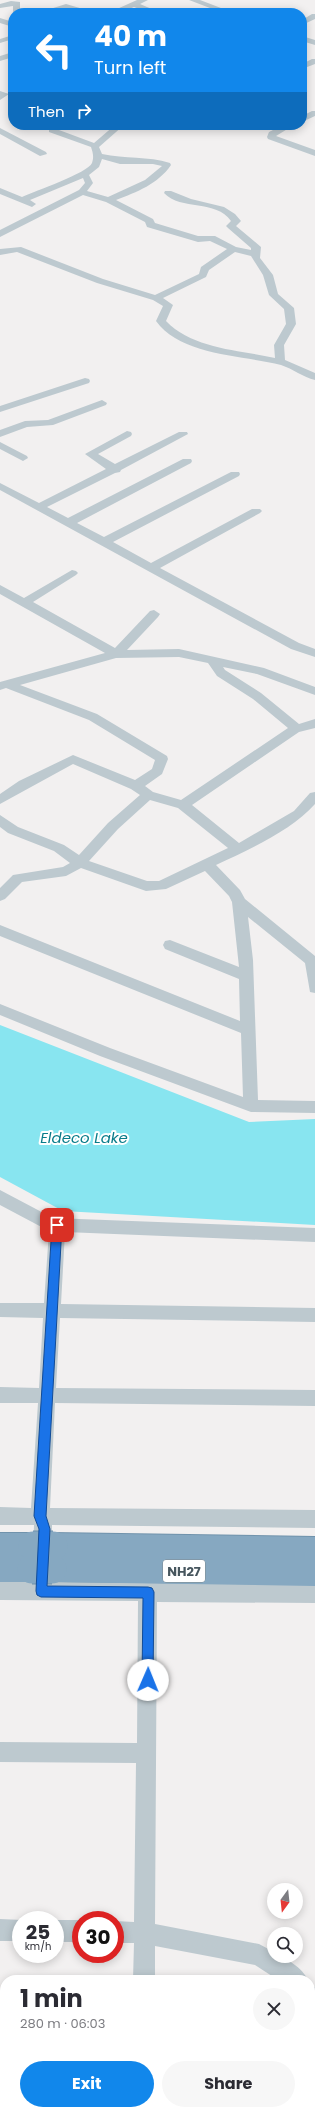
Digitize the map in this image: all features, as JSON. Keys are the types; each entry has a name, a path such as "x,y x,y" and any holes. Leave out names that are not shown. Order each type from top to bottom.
{"highway":[{"name":"NH27","path":"0,1546 42,1564 315,1572"},
{"name":"NH27","path":"0,1569 42,1564 315,1550"}],"street":[{"path":"124,8 144,0"},
{"path":"193,0 204,4 212,3 221,8"},
{"path":"0,6 11,3 17,4 17,8"},
{"path":"133,4 144,8"},
{"path":"61,8 66,6 72,8"},
{"path":"0,93 5,94 0,98"},
{"path":"52,130 95,146"},
{"path":"95,146 114,130"},
{"path":"280,130 272,134 271,137 315,153"},
{"path":"0,131 43,154"},
{"path":"23,200 56,185 84,175 96,165 98,156 95,146"},
{"path":"98,156 120,161 154,161 167,165 161,174 143,185 109,200"},
{"path":"0,234 82,192 89,183 88,178 84,175"},
{"path":"0,191 46,210"},
{"path":"82,192 109,200 150,221 150,226 198,239 212,238 234,250 255,254"},
{"path":"168,193 188,201 219,207 234,217 236,221 231,226 256,247 255,258 268,275 274,295 289,308 291,324 279,345 280,362"},
{"path":"0,252 18,249 100,281 156,298 168,305 161,321 166,329 186,340 244,356 280,362 315,377"},
{"path":"156,298 170,289 203,275 204,269 232,250"},
{"path":"0,409 85,381"},
{"path":"0,434 25,424 49,423 102,403"},
{"path":"116,470 90,454 127,434"},
{"path":"39,507 116,470 183,434"},
{"path":"0,445 23,458"},
{"path":"68,523 187,461"},
{"path":"104,542 235,474"},
{"path":"0,486 152,567 295,646 315,653"},
{"path":"152,567 256,511"},
{"path":"26,602 72,573"},
{"path":"0,589 26,602 116,654"},
{"path":"116,654 154,614"},
{"path":"4,686 116,654 179,653 260,671 315,691"},
{"path":"212,660 222,673 257,696 296,728"},
{"path":"4,686 93,717 162,759 157,771 136,786"},
{"path":"182,805 296,728 306,727 315,723"},
{"path":"0,800 30,781 73,759 136,786 148,795 182,805 238,849"},
{"path":"0,896 18,878 66,871 80,863 113,826 148,795"},
{"path":"0,820 13,830 59,848 80,863 146,886 161,886 238,849 299,814 315,796"},
{"path":"206,864 235,893 239,902 246,976 251,1106"},
{"path":"239,902 313,962 315,988"},
{"path":"0,930 248,1030"},
{"path":"170,945 246,976"},
{"path":"0,1009 105,1052 251,1106 315,1107"},
{"path":"0,1197 51,1225 315,1235"},
{"path":"42,1564 44,1529 40,1516 57,1225"},
{"path":"0,1310 315,1315"},
{"path":"0,1395 315,1398"},
{"path":"0,1516 315,1519"},
{"path":"0,1591 42,1564 148,1592 315,1594"},
{"path":"144,1975 148,1592"},
{"path":"0,1752 147,1753"},
{"path":"0,1930 12,1930"},
{"path":"124,1932 145,1933 259,1955 289,1975"}],"water":[{"name":"Eldeco Lake","path":"0,1025 249,1122 315,1119 315,1225 63,1211 0,1177"}],"route":[{"path":"57,1225 40,1516 44,1529 41,1591 148,1592 148,1680"}]}
